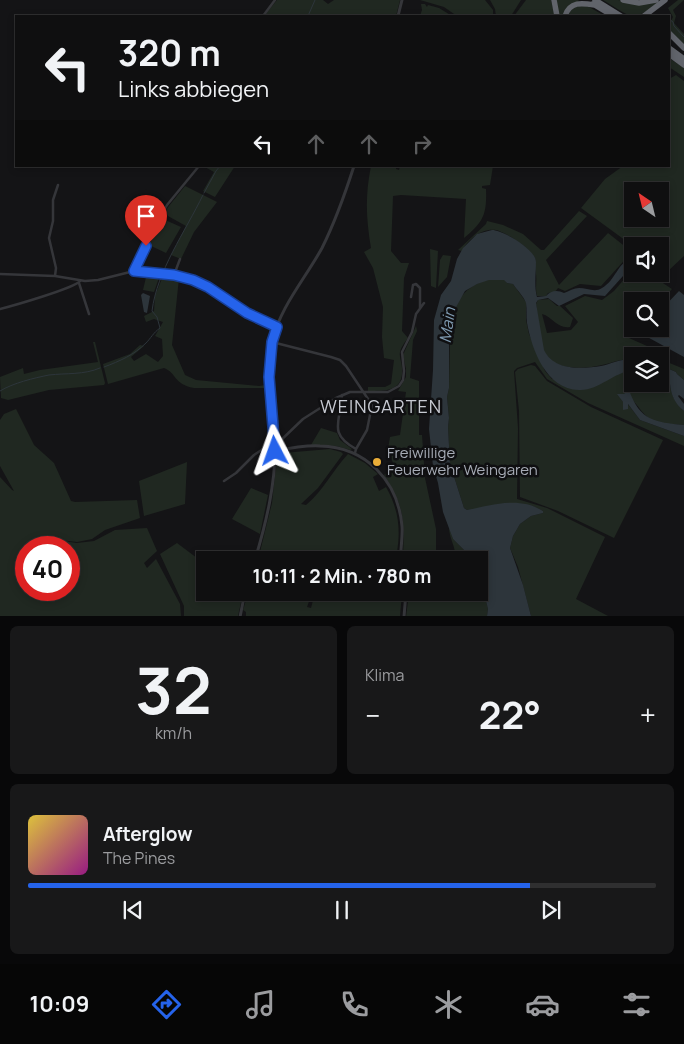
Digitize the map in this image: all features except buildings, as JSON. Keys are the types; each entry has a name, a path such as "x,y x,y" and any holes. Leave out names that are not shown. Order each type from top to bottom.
{"highway":[{"path":"554,0 557,15"},
{"path":"586,0 619,15"},
{"path":"623,0 639,4 656,0"},
{"path":"648,15 665,0"},
{"path":"565,15 568,9 575,4 582,3 595,3 612,15"},
{"path":"670,34 684,48"},
{"path":"670,49 684,59"},
{"path":"670,55 684,65"}],"street":[{"path":"264,15 275,0"},
{"path":"398,15 402,0"},
{"path":"134,271 163,212 198,167"},
{"path":"257,551 267,516 275,451 269,384 272,342 287,306 322,247 346,191 354,167"},
{"path":"55,276 56,268 49,238 58,185"},
{"path":"174,275 180,259"},
{"path":"0,309 28,302 80,282 98,280 134,271 174,275 208,287 247,313 277,327"},
{"path":"0,274 55,276 80,282"},
{"path":"80,282 89,314"},
{"path":"411,297 413,285 416,284 420,288 420,308"},
{"path":"224,481 236,473 266,446 281,441 309,415 342,395 350,392 388,392 396,389 401,384 404,371 402,352 412,332 416,314 424,303"},
{"path":"272,342 334,358 344,363 371,401 372,413 367,430 355,451"},
{"path":"342,395 338,418 339,434 345,443 375,467 390,487 401,516 401,551"},
{"path":"275,451 320,446 355,451"},
{"path":"240,616 243,601"},
{"path":"404,616 405,601"}],"shaded area":[{"path":"277,0 323,0 328,4 334,0 400,0 396,15 265,15"},
{"path":"420,0 485,0 493,10 493,15 456,15 444,7"},
{"path":"490,0 521,0 512,15 496,15"},
{"path":"526,0 551,0 555,15 515,15"},
{"path":"556,0 579,1 564,15 559,15"},
{"path":"603,0 647,4 661,0 644,13 638,15 630,15"},
{"path":"678,0 684,0 673,10 676,16 674,23 684,34 684,45 670,32 670,23 673,17 668,8"},
{"path":"421,4 425,4 427,7 428,5 439,8 450,15 420,15"},
{"path":"582,5 603,15 568,15 573,8"},
{"path":"670,59 684,68 684,77 670,68"},
{"path":"676,75 684,81 684,256 669,270 669,237 624,237 624,239 581,208 605,179 622,167 670,167 670,78"},
{"path":"205,167 234,167 215,197 203,191 214,172"},
{"path":"371,167 396,167 399,170 400,167 493,167 490,185 482,186 482,188 486,189 486,205 480,222 464,238 466,199 393,196 391,251 401,263 409,263 404,278 402,331 408,338 400,352 402,376 400,382 392,389 374,391 368,391 368,387 385,387 391,384 394,360 384,358 382,337 383,307 373,268 364,252 371,248 367,207"},
{"path":"185,186 217,202 194,232 181,259 171,255 186,226 168,216 165,211"},
{"path":"579,211 587,216 546,260 559,285 608,233 624,246 624,261 601,286 580,284 565,291 558,288 555,292 548,293 546,296 537,296 536,262 534,257 519,242 506,234 496,230 486,231 476,235 462,251 458,250 487,221 503,225 523,234 541,250 544,250"},
{"path":"163,219 181,227 166,253 149,245"},
{"path":"430,249 438,251 436,288 431,286"},
{"path":"443,255 451,256 447,277 438,287 440,260"},
{"path":"147,273 160,275 154,292 143,290"},
{"path":"163,276 172,280 179,278 172,345 185,375 196,380 266,385 265,388 194,388 182,384 164,368 108,384 103,364 130,354 140,345 144,346 131,357 134,361 146,354 158,362 163,356 162,339 155,336 163,322 154,319 146,322 144,316 154,311 155,296"},
{"path":"504,279 507,283 513,284 526,302 526,320 529,334 545,371 552,379 624,372 624,392 669,392 669,383 674,399 684,411 684,425 652,420 643,413 633,400 618,394 623,402 623,410 627,403 640,420 684,436 684,446 588,403 547,379 535,362 517,368 514,371 518,428 517,499 547,508 605,537 576,599 608,616 531,616 518,567 510,548 513,536 520,524 531,516 543,513 543,511 533,506 467,510 464,508 450,464 447,397 449,388 450,338 447,333 455,307 464,293 479,283 488,280"},
{"path":"624,279 624,282 661,282 672,289 669,292 624,292 624,337 630,337 649,347 624,347 624,360 580,368 563,366 550,360 545,354 540,337 536,304 538,300 549,299 573,318 570,327 566,327 558,325 542,314 547,333 571,330 578,322 565,306 585,296 602,300 614,291"},
{"path":"416,326 417,331 413,340 410,378 419,381 419,435 422,435 425,478 436,529 436,551 403,551 404,535 400,507 384,475 394,466 388,449 390,437 400,435 406,392 398,391 406,377 403,355"},
{"path":"93,342 95,342 104,385 49,390 8,400 1,398 0,377 23,368 24,374 98,362"},
{"path":"669,363 684,369 684,380 676,372 669,369"},
{"path":"531,365 535,366 547,381 591,407 663,440 614,538 558,511 520,497 519,411 515,372 518,369"},
{"path":"16,409 34,445 54,463 71,501 137,500 140,518 105,530 92,539 80,541 80,536 15,536 15,601 80,601 80,543 94,541 115,530 147,528 157,551 144,563 147,568 156,559 180,604 181,616 0,616 0,477 14,491 0,466 0,420 4,414"},
{"path":"321,428 337,433 340,440 352,449 311,445"},
{"path":"330,449 343,454 318,488 301,504 306,505 312,499 348,454 365,463 378,474 373,477 379,491 386,487 398,518 397,551 260,551 272,503 277,457 283,453"},
{"path":"187,462 185,504 144,516 139,481"},
{"path":"251,488 268,495 260,534 232,519"},
{"path":"449,527 453,539 465,551 455,551"},
{"path":"177,543 196,557 196,601 241,601 238,616 184,616 184,606 160,554"},
{"path":"246,601 309,601 307,607 311,608 313,601 401,601 400,616 246,616 246,612 243,610"},
{"path":"408,601 486,601 488,609 487,616 406,616"}],"water":[{"name":"Main","path":"492,230 503,233 518,241 531,252 536,262 535,284 537,297 546,296 557,291 564,293 577,288 599,289 607,285 624,263 624,275 605,296 584,294 559,306 548,298 538,300 536,303 544,350 554,362 569,367 585,368 624,360 624,372 593,388 579,390 567,388 549,375 537,356 529,334 526,303 513,284 507,283 504,280 489,280 477,284 465,291 450,318 447,334 449,340 449,388 447,397 450,464 464,508 467,510 496,504 515,503 534,506 543,511 543,513 531,516 520,524 513,536 510,548 523,585 531,616 487,616 488,551 465,551 453,539 443,512 433,466 429,429 434,320 441,295 451,281 457,259 463,248 477,234"},
{"path":"679,291 684,295 684,357 669,349 669,347 647,337 669,337 669,302"},
{"path":"143,293 150,296 147,313 144,312 141,295"},
{"path":"669,369 676,372 684,380 684,399 678,396 684,404 684,411 674,399"},
{"path":"630,392 638,408 650,418 665,423 684,425 684,436 640,420 628,404 628,409 623,410 623,402 617,394"}],"waterway":[{"path":"308,15 315,0"},
{"path":"670,20 684,37"},
{"path":"204,193 219,167"},
{"path":"104,367 137,351 160,328 157,317 152,311 155,296 166,266 203,195"},
{"path":"0,391 17,383 49,375 81,373 100,368"}],"place":[{"name":"Freiwillige Feuerwehr Weingaren","path":"377,462"}],"district":[{"name":"WEINGARTEN","path":"381,407"}],"route":[{"path":"146,246 134,271 174,275 201,283 247,313 277,327 270,354 269,377 275,451"}]}
